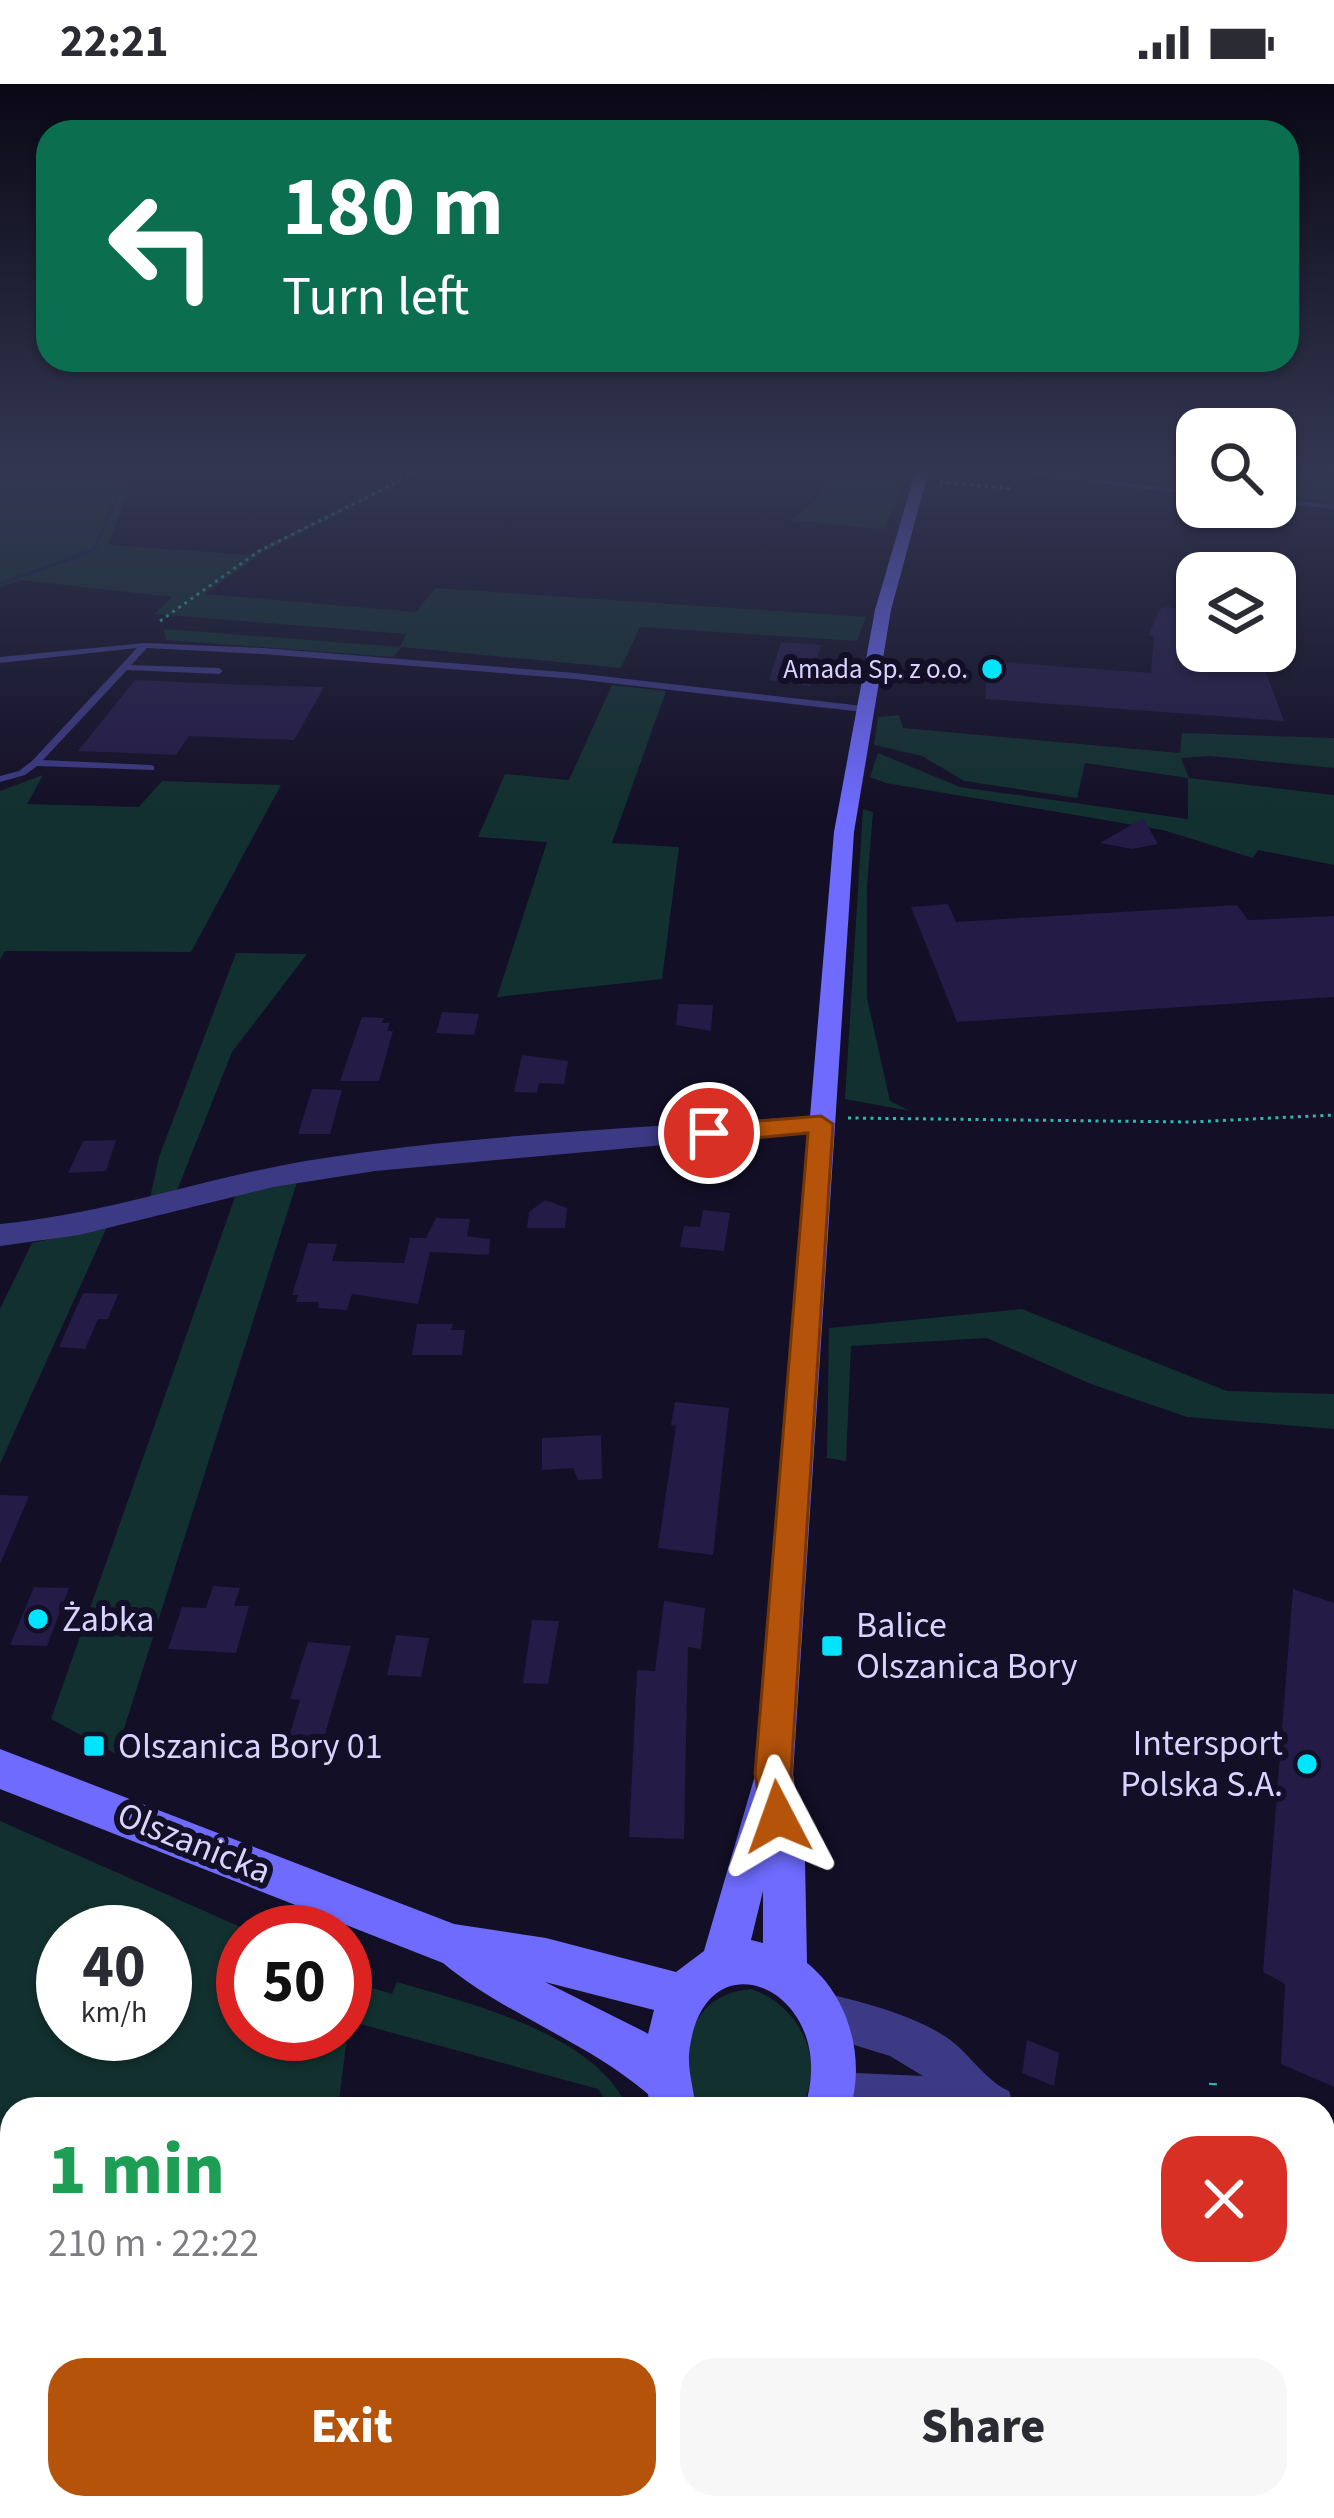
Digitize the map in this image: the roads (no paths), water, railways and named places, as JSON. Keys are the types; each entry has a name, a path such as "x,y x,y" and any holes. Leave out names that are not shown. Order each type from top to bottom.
{"main road":[{"path":"722,1966 773,1774 844,832 863,709 889,587"},
{"name":"Olszanicka","path":"0,1769 454,1946 546,1960 680,1995"},
{"path":"773,1774 784,1860 784,1972"},
{"name":"Olszanicka","path":"454,1946 515,1990 629,2048 669,2093"},
{"path":"669,2093 667,2029 680,1995 722,1966 743,1961 784,1972 806,1989 822,2014 836,2067 831,2097"}],"street":[{"path":"0,1235 55,1231 308,1170 477,1149 821,1124"},
{"path":"822,2014 901,2036 953,2066 981,2097"}],"lane":[{"path":"0,660 145,644 558,674 863,709"},
{"path":"0,778 22,773 35,763 145,644"},
{"path":"125,667 219,670"},
{"path":"35,763 151,768"}],"place":[{"name":"Amada Sp. z o.o.","path":"992,669"},
{"name":"Żabka","path":"38,1619"},
{"name":"Balice Olszanica Bory","path":"832,1646"},
{"name":"Olszanica Bory 01","path":"94,1746"},
{"name":"Intersport Polska S.A.","path":"1307,1764"}]}
